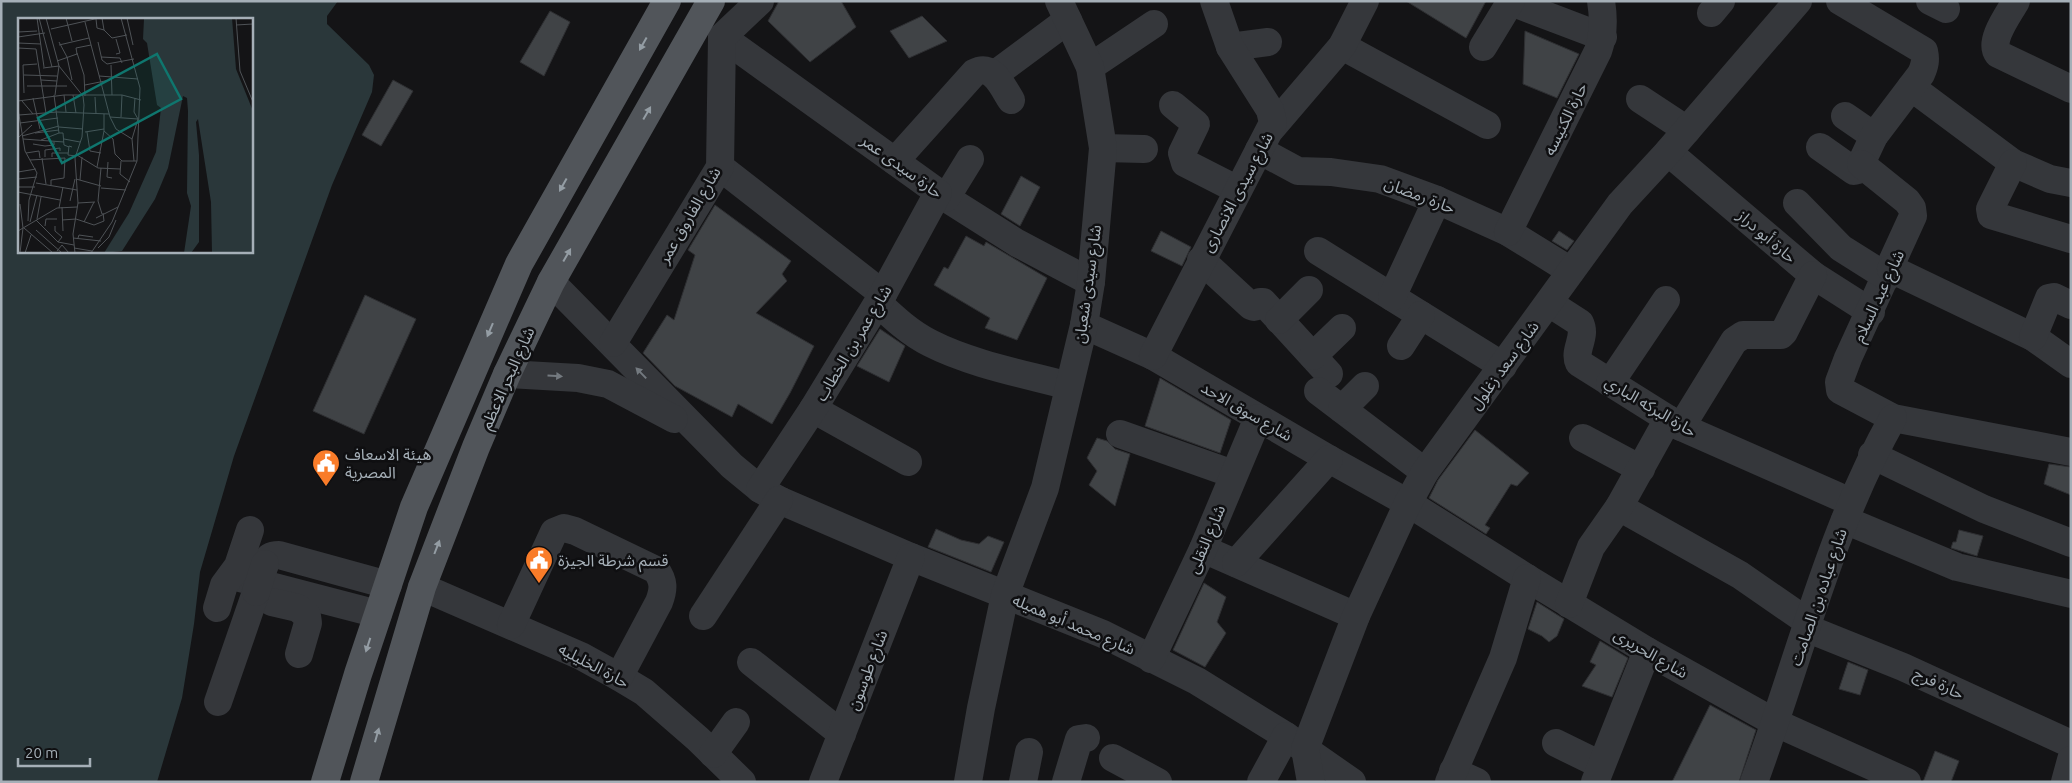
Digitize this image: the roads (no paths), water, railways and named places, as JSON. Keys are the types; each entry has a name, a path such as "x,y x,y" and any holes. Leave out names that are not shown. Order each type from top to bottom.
{"main road":[{"name":"شارع البحر الاعظم","path":"325,782 382,601 414,508 519,264 667,1"},
{"name":"شارع البحر الاعظم","path":"364,782 422,587 476,447 507,374 551,282 711,1"}],"street":[{"path":"722,38 760,1"},
{"name":"شارع سيدى الانصارى","path":"1153,356 1273,123 1270,110 1230,47 1214,1"},
{"path":"1265,140 1342,46 1366,1"},
{"path":"1483,47 1511,1 1603,37"},
{"name":"حارة الكنيسه","path":"1508,232 1598,52 1603,37 1601,1"},
{"name":"شارع سعد زغلول","path":"1261,782 1295,743 1408,502 1425,472 1620,204 1668,152 1798,1"},
{"path":"1820,147 1857,168 1874,136 1925,67 1924,51 1840,1"},
{"path":"2016,1 1995,40 1995,50 1998,54 2071,89"},
{"path":"994,75 1064,11"},
{"name":"شارع سيدى شعبان","path":"968,782 981,708 1005,595 1045,488 1084,325 1091,282 1104,148 1090,67 1064,11"},
{"path":"1090,67 1154,24"},
{"name":"حارة سيدى عمر","path":"722,38 942,195 1017,243 1091,282"},
{"name":"شارع الفاروق عمر","path":"613,343 720,167 722,38"},
{"path":"1230,47 1268,42"},
{"path":"1342,46 1487,125"},
{"path":"895,161 974,73 981,69 988,70 994,75 1011,100"},
{"path":"1911,87 2013,162 2050,179 2071,183"},
{"path":"1640,99 1687,130"},
{"path":"1173,105 1196,124 1182,152 1185,163 1238,190"},
{"path":"1845,116 1874,136"},
{"name":"حارة رمضان","path":"1265,140 1298,171 1331,172 1380,180 1437,200 1508,232 1570,271"},
{"path":"1104,148 1144,149"},
{"name":"حارة أبو دراز","path":"1668,152 1813,276 1871,312"},
{"name":"شارع عمر بن الخطاب","path":"770,494 813,409 942,195 970,159"},
{"path":"2013,162 1990,209 1991,215 2071,239"},
{"path":"720,167 881,299 902,325 929,342 958,355 1069,386"},
{"name":"شارع عبد السلام","path":"1857,168 1907,201 1912,208 1913,216 1889,273 1848,358 1839,386 1843,393 1893,418"},
{"path":"1392,297 1437,200"},
{"path":"1797,204 1841,248 1889,273 2033,337 2071,364"},
{"path":"1318,251 1503,366"},
{"path":"1201,260 1251,306 1254,307 1263,302 1320,374 1342,409 1425,472"},
{"path":"1569,604 1591,547 1619,507 1640,469 1734,342 1743,335 1781,335 1813,276"},
{"name":"شارع محمد أبو هميله","path":"551,282 732,466 770,494 910,557 1103,634 1197,681 1295,743 1352,782"},
{"path":"1279,320 1309,290"},
{"path":"2033,337 2049,298 2054,297 2071,305"},
{"path":"1610,383 1666,300"},
{"name":"حارة البركه الباري","path":"1549,303 1580,323 1583,334 1577,355 1579,363 1675,423 1957,567 2071,594"},
{"path":"1401,346 1420,315"},
{"name":"شارع سوق الاحد","path":"1084,325 1153,356 1329,459 1408,502"},
{"path":"1320,374 1342,328"},
{"name":"شارع محمد أبو هميله","path":"507,374 578,378 608,384 700,433"},
{"path":"1342,409 1365,386"},
{"path":"813,409 908,462"},
{"name":"شارع النقلى","path":"1151,658 1203,549 1258,418"},
{"path":"1893,418 2071,452"},
{"name":"شارع عباده بن الصامت","path":"1754,782 1848,511 1872,455 1893,418"},
{"path":"1120,434 1233,474"},
{"path":"1583,438 1640,469"},
{"path":"1872,455 1984,509 2071,543"},
{"path":"1236,563 1329,459"},
{"path":"703,616 770,494"},
{"name":"شارع الحريرى","path":"1408,502 1527,578 1647,651 1776,723 1907,782"},
{"name":"حارة فرج","path":"1619,507 1740,575 1807,625 2071,744"},
{"path":"511,625 554,532 564,528 575,531 656,570 662,579 664,591 619,677"},
{"path":"217,608 224,586 235,571 250,530"},
{"path":"1203,549 1356,616"},
{"path":"218,702 268,558 273,555 279,555 382,601"},
{"name":"شارع طوسون","path":"831,780 842,734 910,557"},
{"path":"235,571 382,601"},
{"path":"1459,778 1503,658 1527,578"},
{"name":"حارة الخليليه","path":"422,587 581,656 644,692 742,782"},
{"path":"255,595 304,611 308,616 308,623 299,654"},
{"path":"1556,744 1598,774 1647,651"},
{"path":"751,662 842,734"},
{"path":"713,754 736,722"},
{"path":"1066,782 1080,739 1086,738"},
{"path":"1295,743 1311,782"},
{"path":"1022,782 1029,752"},
{"path":"1113,758 1158,782"},
{"path":"2065,782 2071,760"}],"place":[{"name":"هيئة الاسعاف المصرية","path":"326,487"},
{"name":"قسم شرطة الجيزة","path":"539,584"}]}
